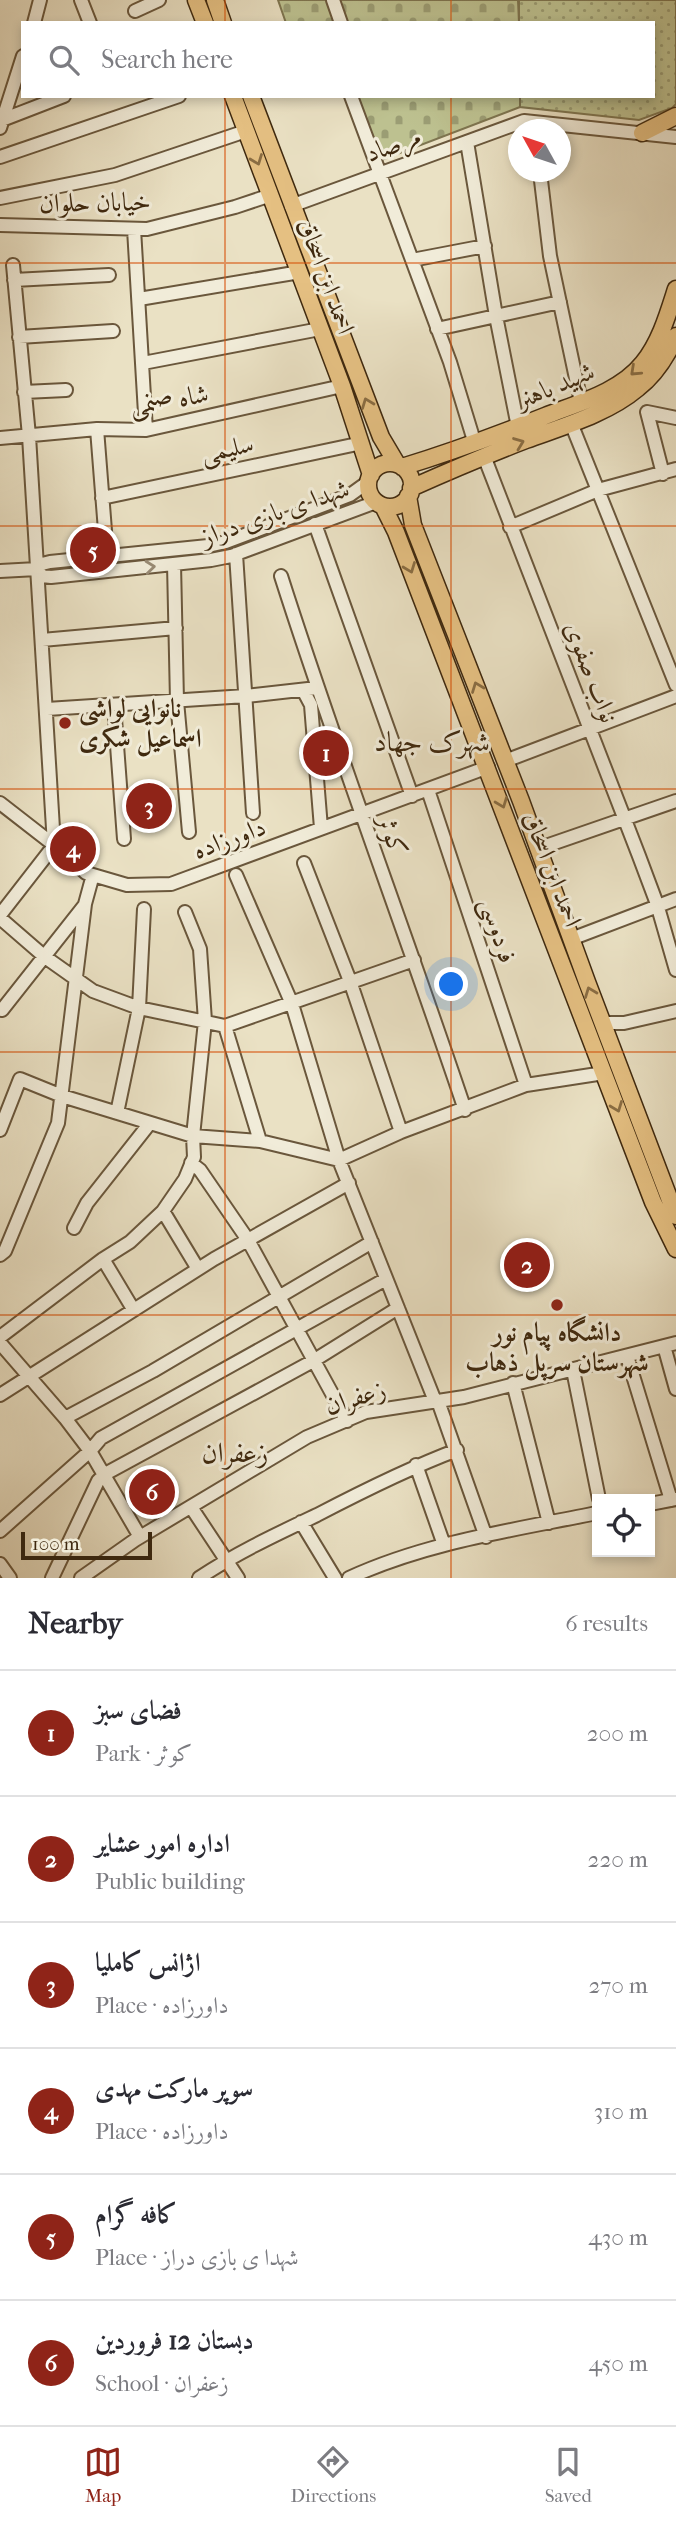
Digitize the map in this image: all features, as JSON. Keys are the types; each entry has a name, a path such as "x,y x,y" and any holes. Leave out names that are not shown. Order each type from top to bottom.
{"main road":[{"path":"196,0 204,21"},
{"path":"215,0 222,21"},
{"name":"احمد ابن اسحاق","path":"234,98 342,386 362,443 369,479"},
{"name":"احمد ابن اسحاق","path":"252,98 381,437 399,466"},
{"path":"642,133 676,116"},
{"name":"شهید باهنر","path":"399,466 479,450 565,420 629,377 643,363 655,345 676,289"},
{"name":"شهید باهنر","path":"585,406 621,400 640,387 656,371 676,336"},
{"name":"شهید باهنر","path":"410,492 518,427 565,420"},
{"path":"379,466 399,466 410,476 410,492 397,505 379,504 371,496 369,479 379,466"},
{"name":"احمد ابن اسحاق","path":"410,492 413,525 571,939 606,1063 653,1202 676,1249"},
{"name":"احمد ابن اسحاق","path":"379,504 396,532 488,767 595,1025"},
{"name":"احمد ابن اسحاق","path":"606,1063 676,1216"}],"street":[{"path":"35,21 40,0"},
{"path":"81,0 89,21"},
{"path":"135,11 159,0"},
{"path":"333,0 340,21"},
{"path":"1,124 21,62"},
{"path":"1,124 60,98"},
{"path":"0,157 172,98"},
{"name":"نواب صفوی","path":"352,98 438,329 479,450 657,904 675,961"},
{"name":"مرصاد","path":"291,206 508,127"},
{"name":"مرصاد","path":"571,128 676,137"},
{"path":"0,198 115,175 246,131"},
{"path":"467,142 496,316 518,427"},
{"path":"541,182 550,256 585,406"},
{"name":"خیابان حلوان","path":"0,225 147,229 271,195"},
{"path":"134,229 146,430"},
{"path":"412,260 485,246"},
{"path":"13,265 29,436 47,709 52,848 0,917 45,957 93,990 139,1008 225,1026 414,960"},
{"path":"139,299 300,272"},
{"path":"14,280 108,275"},
{"path":"438,329 560,302"},
{"path":"143,363 320,329"},
{"path":"19,337 113,331"},
{"name":"شاه صنمی","path":"0,438 97,429 146,430 342,386"},
{"path":"24,393 66,390"},
{"path":"663,474 646,412 676,418"},
{"path":"565,420 598,490 676,685"},
{"path":"97,429 107,556"},
{"name":"سلیمی","path":"102,498 362,443"},
{"path":"510,527 598,490 676,469"},
{"name":"شهدا ی بازی دراز","path":"369,479 350,495 226,542 50,562 37,569 41,576 51,577 211,561 379,504"},
{"path":"315,524 412,796"},
{"path":"236,554 253,813"},
{"path":"174,564 177,701 189,832"},
{"path":"0,571 37,569"},
{"name":"کوثر","path":"281,576 317,688 465,1110"},
{"path":"42,640 176,628"},
{"path":"47,709 247,696 317,688"},
{"path":"303,690 311,705 321,828"},
{"path":"505,761 676,696"},
{"path":"114,705 124,839"},
{"name":"داورزاده","path":"0,803 86,873 127,885 171,884 488,767"},
{"name":"فردوسی","path":"428,790 526,1085"},
{"path":"537,849 676,801"},
{"path":"304,863 350,981 401,1132"},
{"path":"236,875 292,1004 339,1160 457,1450 486,1537"},
{"path":"0,1255 5,1251 58,1123 85,904 91,882"},
{"path":"571,939 676,899"},
{"path":"2,1010 85,904"},
{"path":"117,1112 139,1008 144,909"},
{"path":"0,1337 103,1259 130,1242 163,1212 185,1179 194,1157 193,1136 205,1021 200,949 185,912"},
{"path":"595,1025 624,1023 676,1011"},
{"path":"225,1026 260,1141"},
{"path":"0,1130 20,1079 62,1096 193,1136 260,1141 339,1160 401,1132 526,1085 606,1063"},
{"path":"75,1228 88,1203 150,1123"},
{"path":"191,1163 200,1170 248,1240 347,1421"},
{"path":"0,1395 198,1269 349,1183"},
{"path":"163,1212 198,1269"},
{"path":"65,1418 153,1371 372,1242"},
{"path":"103,1259 133,1309"},
{"path":"0,1531 90,1451 100,1438 386,1279"},
{"path":"52,1578 98,1480 105,1474 313,1360 398,1308"},
{"path":"0,1343 90,1451 140,1537"},
{"path":"670,1345 676,1389"},
{"name":"زعفران","path":"81,1578 140,1537 307,1437 366,1412 464,1397 670,1345"},
{"path":"627,1356 673,1500 655,1503"},
{"path":"573,1370 598,1494"},
{"path":"513,1383 549,1523"},
{"path":"199,1578 225,1560 301,1522 416,1465 457,1450"},
{"path":"416,1465 444,1545"},
{"path":"191,1507 238,1578"},
{"path":"349,1578 384,1562 444,1545 592,1514"},
{"path":"301,1522 335,1578"},
{"path":"0,1564 10,1578"}],"green space":[{"path":"278,0 518,0 519,21 285,21"},
{"path":"519,0 676,0 676,104 639,120 520,107 520,98 655,98 655,21 519,21"},
{"path":"357,98 520,98 520,107 379,161"},
{"path":"319,731 324,731 338,775 324,777"}],"place":[{"name":"کافه گرام","path":"93,550"},
{"name":"نانوایی لواشی اسماعیل شکری","path":"65,723"},
{"name":"فضای سبز","path":"326,753"},
{"name":"اژانس کاملیا","path":"149,806"},
{"name":"سوپر مارکت مهدی","path":"73,849"},
{"name":"اداره امور عشایر","path":"527,1265"},
{"name":"دانشگاه پیام نور شهرستان سرپل ذهاب","path":"557,1305"},
{"name":"دبستان 12 فروردین","path":"152,1492"}],"district":[{"name":"شهرک جهاد","path":"432,741"},
{"name":"زعفران","path":"235,1452"}]}
